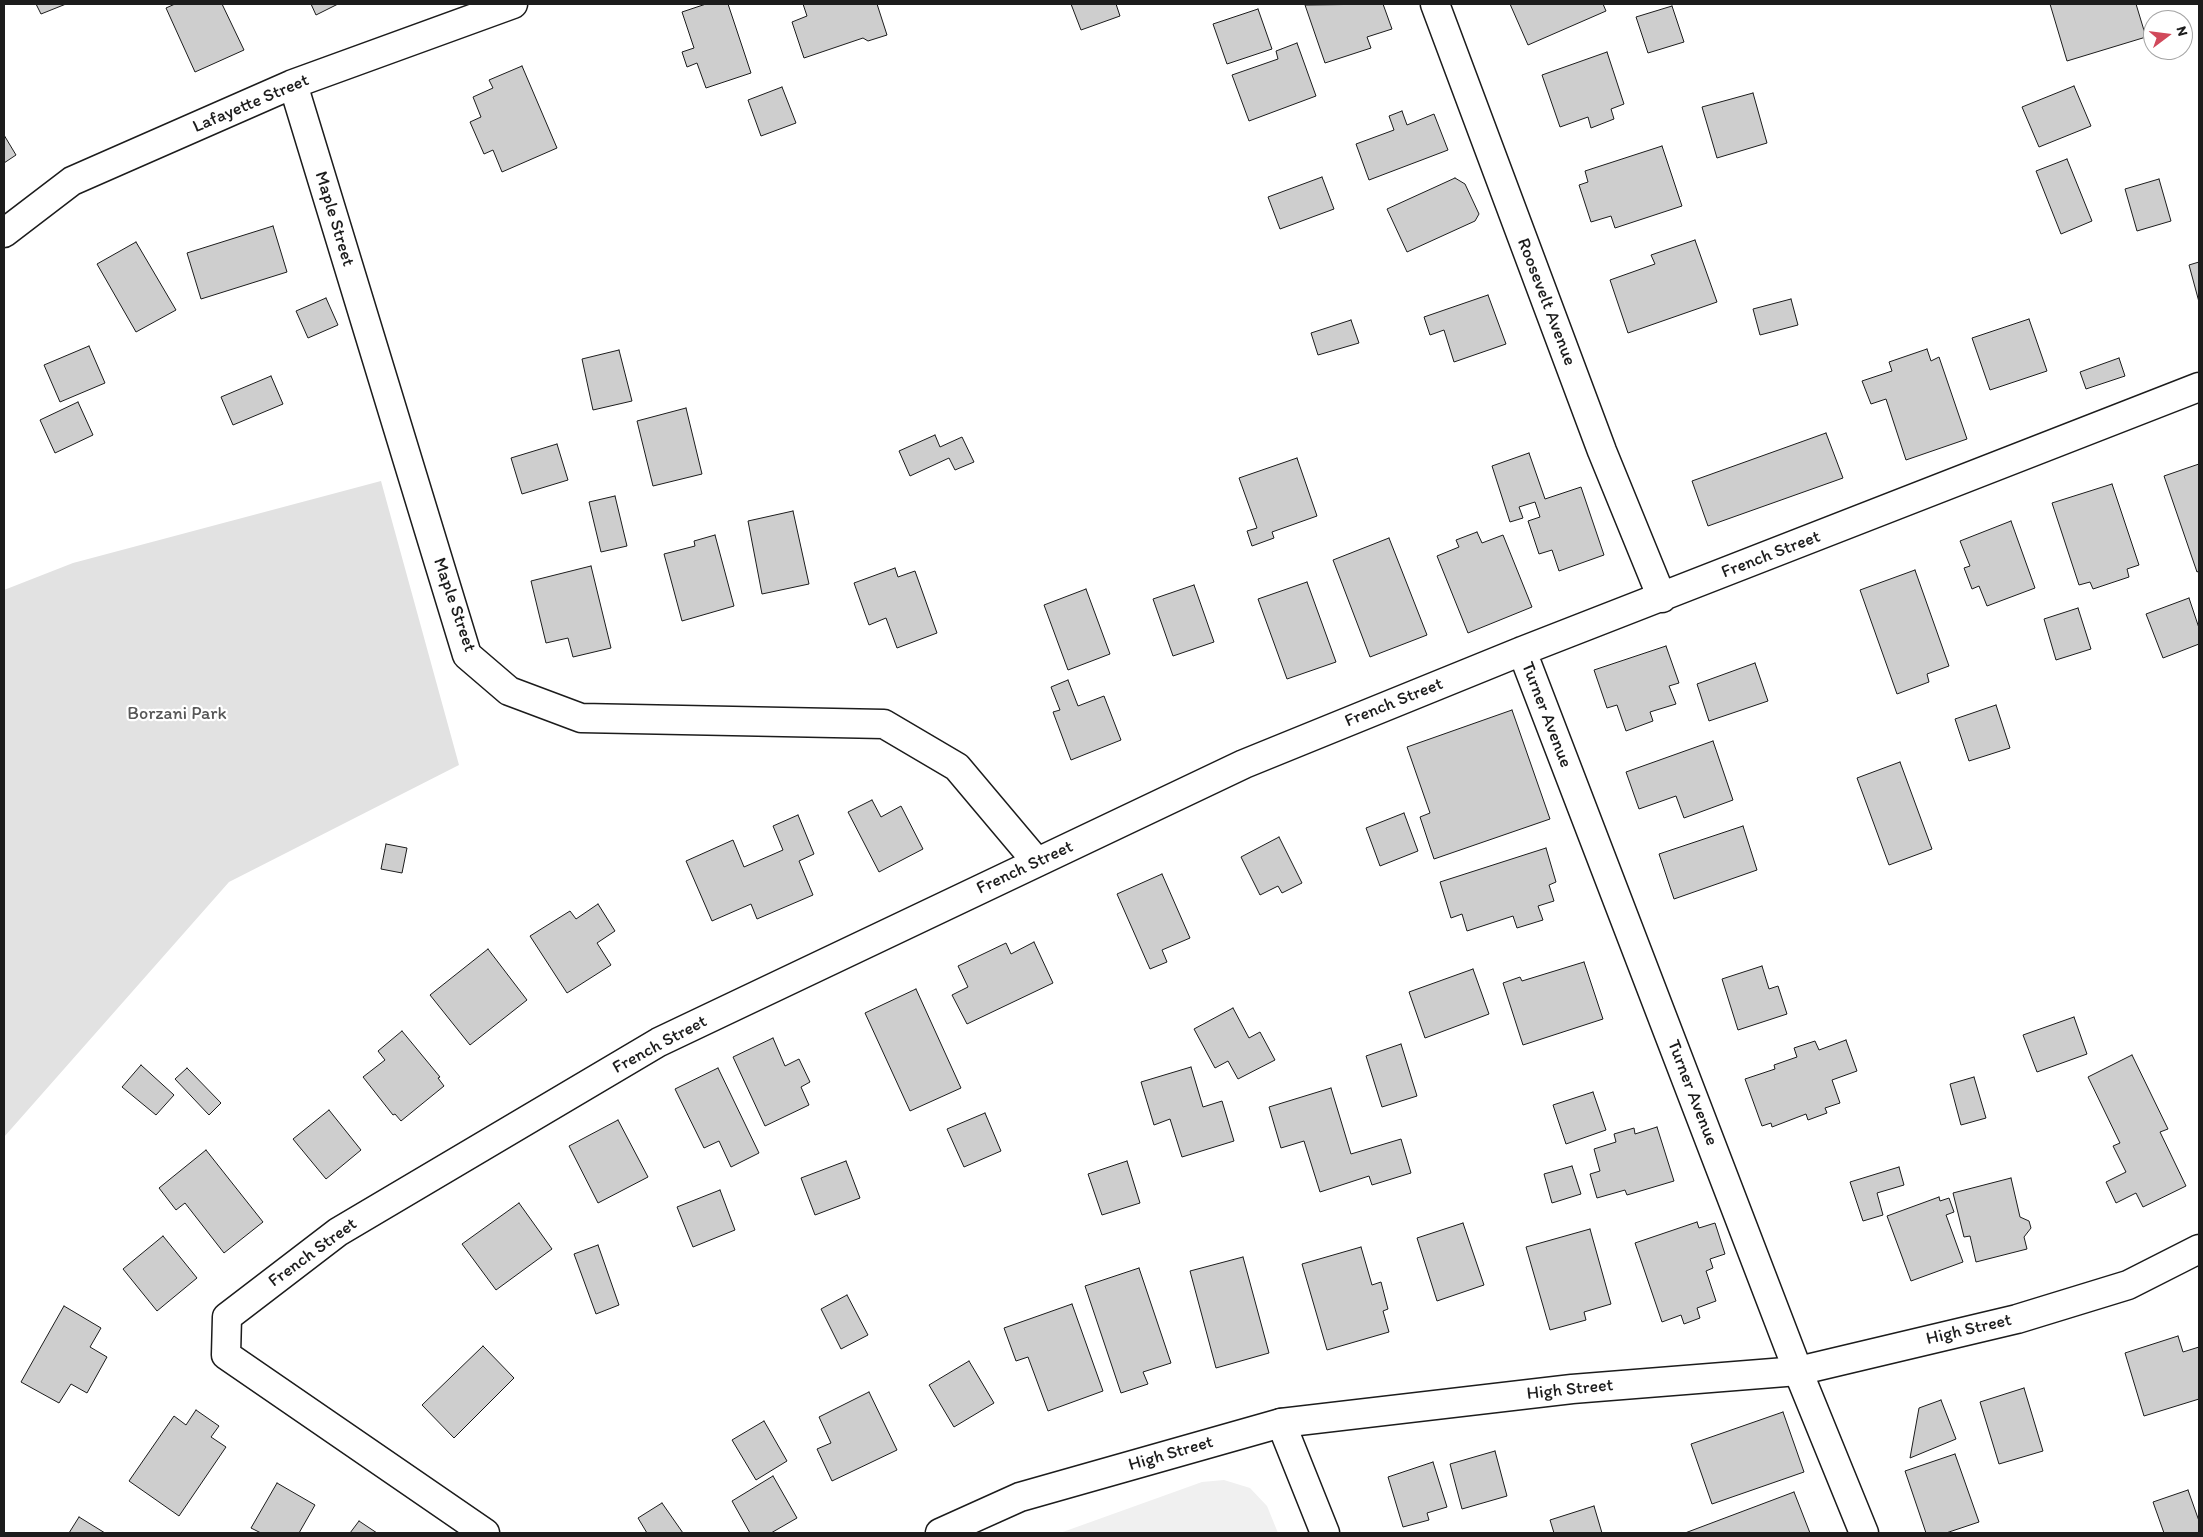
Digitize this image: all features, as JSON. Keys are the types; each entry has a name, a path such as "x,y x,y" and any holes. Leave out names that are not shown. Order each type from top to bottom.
{"street":[{"name":"Lafayette Street","path":"4,233 72,181 293,84 514,4"},
{"name":"Roosevelt Avenue","path":"1434,4 1602,451 1662,598"},
{"name":"Maple Street","path":"293,84 468,655 509,691 581,718 884,724 957,767 1037,862"},
{"name":"French Street","path":"485,1533 226,1355 227,1317 338,1232 659,1042 1244,764 1522,651 2199,387"},
{"name":"Turner Avenue","path":"1522,651 1798,1371 1864,1533"},
{"name":"High Street","path":"940,1533 1020,1497 1281,1423 1572,1389 1798,1371 2017,1319 2128,1285 2199,1249"},
{"path":"1281,1423 1325,1533"}],"shaded area":[{"path":"1224,1480 1250,1488 1267,1506 1278,1533 1060,1533 1202,1482"}],"green space":[{"name":"Borzani Park","path":"381,481 459,765 229,882 4,1137 4,590 73,563"}],"building":[{"path":"36,4 66,4 41,14"},
{"path":"175,4 222,4 244,50 195,72 166,8"},
{"path":"311,4 338,4 316,15"},
{"path":"706,4 728,4 751,73 706,88 697,63 687,67 682,52 694,48 682,12"},
{"path":"803,4 877,4 887,35 868,41 863,38 804,58 792,22 807,16"},
{"path":"1071,4 1116,4 1120,16 1081,30"},
{"path":"1383,4 1392,29 1367,37 1371,48 1325,63 1305,5"},
{"path":"1510,4 1603,4 1606,11 1528,45"},
{"path":"2050,4 2136,4 2143,27 2143,38 2067,61"},
{"path":"1672,6 1684,42 1648,53 1636,17"},
{"path":"1258,9 1272,49 1227,64 1213,24"},
{"path":"1297,43 1316,96 1249,121 1232,75 1278,59 1276,51"},
{"path":"1607,52 1624,104 1611,109 1614,119 1591,128 1588,117 1560,127 1542,75"},
{"path":"522,66 557,148 502,172 493,150 484,154 470,122 481,117 473,97 493,88 489,80"},
{"path":"2074,86 2091,126 2039,147 2022,107"},
{"path":"782,87 796,123 761,136 748,100"},
{"path":"1753,93 1767,143 1717,158 1702,107"},
{"path":"1402,111 1407,125 1434,114 1448,150 1369,180 1356,144 1394,130 1389,116"},
{"path":"4,135 16,155 4,163"},
{"path":"1662,146 1682,206 1615,228 1611,216 1591,222 1579,185 1588,182 1585,171"},
{"path":"2067,159 2092,221 2061,234 2036,171"},
{"path":"1322,177 1334,209 1280,229 1268,197"},
{"path":"1455,178 1465,184 1479,214 1475,221 1407,252 1387,209"},
{"path":"2159,179 2171,221 2137,231 2125,189"},
{"path":"273,226 287,272 201,299 187,253"},
{"path":"1695,240 1717,302 1628,333 1610,280 1655,264 1651,255"},
{"path":"136,242 176,310 136,332 97,264"},
{"path":"2199,262 2199,302 2189,265"},
{"path":"1488,295 1506,344 1454,362 1444,330 1430,335 1424,317"},
{"path":"326,298 338,325 308,338 296,311"},
{"path":"1791,299 1798,325 1760,335 1753,309"},
{"path":"2029,319 2047,371 1990,390 1972,338"},
{"path":"1351,320 1359,343 1318,355 1311,333"},
{"path":"89,346 105,383 60,402 44,365"},
{"path":"1927,349 1931,361 1939,357 1967,439 1906,460 1886,399 1871,404 1862,381 1892,371 1889,362"},
{"path":"619,350 632,401 593,410 582,359"},
{"path":"2119,358 2125,376 2086,389 2080,372"},
{"path":"271,376 283,404 233,425 221,397"},
{"path":"78,402 93,435 55,453 40,420"},
{"path":"686,408 702,474 653,486 637,421"},
{"path":"1826,433 1843,478 1708,526 1692,481"},
{"path":"935,435 940,447 962,437 974,462 955,470 949,458 910,476 899,451"},
{"path":"557,444 568,480 522,494 511,458"},
{"path":"1529,453 1545,499 1581,487 1604,555 1559,571 1552,550 1539,554 1528,521 1540,517 1535,502 1519,507 1523,518 1510,522 1492,466"},
{"path":"1297,458 1317,516 1272,532 1274,538 1252,546 1247,531 1257,528 1239,478"},
{"path":"2199,464 2199,571 2197,572 2164,476"},
{"path":"2112,484 2139,565 2127,569 2129,577 2093,589 2090,582 2079,585 2052,503"},
{"path":"615,496 627,546 601,552 589,502"},
{"path":"793,511 809,584 762,594 748,521"},
{"path":"2011,521 2035,588 1987,606 1979,586 1972,589 1964,568 1970,566 1960,541"},
{"path":"1477,532 1482,543 1503,535 1532,607 1468,633 1437,556 1459,547 1456,540"},
{"path":"715,535 734,606 682,621 664,554 695,546 694,541"},
{"path":"1389,538 1427,635 1370,657 1333,560"},
{"path":"591,566 611,648 573,657 568,638 546,643 531,581"},
{"path":"895,568 898,577 915,571 937,633 897,648 886,618 869,625 854,583"},
{"path":"1915,570 1949,666 1927,674 1929,682 1897,694 1860,590"},
{"path":"1307,582 1336,662 1287,679 1258,599"},
{"path":"1194,585 1214,642 1173,656 1153,599"},
{"path":"1086,589 1110,654 1068,670 1044,605"},
{"path":"2189,598 2199,628 2199,644 2163,658 2146,614"},
{"path":"2078,608 2091,649 2056,660 2044,619"},
{"path":"1666,646 1679,683 1669,686 1676,704 1650,712 1653,721 1626,731 1617,705 1607,708 1594,670"},
{"path":"1755,663 1768,701 1709,721 1697,684"},
{"path":"1068,680 1078,706 1104,696 1121,740 1071,760 1053,712 1060,710 1051,687"},
{"path":"1996,705 2010,748 1969,761 1955,719"},
{"path":"1512,710 1550,819 1434,859 1420,817 1430,813 1407,747"},
{"path":"1713,741 1733,800 1684,818 1676,796 1639,809 1626,772"},
{"path":"1900,762 1932,849 1889,865 1857,778"},
{"path":"872,800 881,817 901,806 923,849 879,872 848,812"},
{"path":"1404,813 1418,851 1380,866 1366,828"},
{"path":"798,815 814,854 799,861 813,895 757,919 751,904 712,921 686,861 733,840 744,867 783,850 773,826"},
{"path":"1743,826 1757,870 1674,899 1659,854"},
{"path":"1279,837 1302,883 1282,893 1278,886 1260,895 1241,857"},
{"path":"386,844 407,848 402,873 381,869"},
{"path":"1546,848 1556,882 1549,885 1554,901 1538,906 1543,920 1517,928 1513,916 1467,931 1462,914 1451,918 1440,882"},
{"path":"1162,874 1190,938 1162,950 1167,962 1150,969 1117,894"},
{"path":"598,904 615,931 597,943 611,965 567,993 530,936 570,911 576,919"},
{"path":"1034,942 1053,983 967,1024 952,995 968,987 958,966 1006,943 1011,954"},
{"path":"488,949 527,1000 470,1045 430,995"},
{"path":"1584,962 1603,1019 1523,1045 1503,983 1520,977 1522,981"},
{"path":"1762,966 1769,989 1778,986 1787,1014 1738,1030 1722,979"},
{"path":"1473,969 1489,1014 1425,1038 1409,992"},
{"path":"916,989 961,1088 910,1111 865,1013"},
{"path":"1233,1008 1249,1038 1260,1032 1275,1060 1238,1079 1228,1061 1215,1068 1194,1029"},
{"path":"2074,1017 2087,1054 2037,1072 2023,1035"},
{"path":"402,1031 440,1077 438,1078 444,1086 401,1121 395,1114 393,1115 363,1077 385,1060 378,1051"},
{"path":"773,1038 785,1066 799,1059 810,1082 801,1087 809,1105 765,1126 733,1057"},
{"path":"1846,1040 1857,1071 1832,1080 1840,1103 1825,1108 1827,1113 1808,1120 1806,1114 1772,1127 1771,1123 1762,1126 1745,1079 1775,1069 1774,1065 1797,1057 1794,1048 1815,1041 1819,1050"},
{"path":"1401,1044 1417,1096 1382,1107 1366,1056"},
{"path":"2132,1055 2168,1129 2160,1132 2186,1186 2143,1207 2136,1193 2116,1203 2106,1182 2126,1172 2113,1146 2120,1143 2088,1077"},
{"path":"141,1065 174,1095 156,1115 122,1087"},
{"path":"1191,1067 1203,1107 1222,1101 1234,1141 1182,1157 1170,1119 1154,1125 1141,1082"},
{"path":"187,1068 221,1103 209,1115 175,1079"},
{"path":"718,1068 759,1153 731,1167 719,1141 704,1148 675,1089"},
{"path":"1974,1077 1986,1118 1961,1125 1950,1084"},
{"path":"1331,1088 1351,1154 1401,1139 1411,1173 1372,1185 1369,1176 1320,1192 1304,1141 1281,1148 1269,1107"},
{"path":"1593,1092 1606,1130 1566,1144 1553,1105"},
{"path":"329,1110 361,1150 326,1179 293,1139"},
{"path":"985,1113 1001,1151 964,1167 947,1129"},
{"path":"618,1120 648,1177 598,1203 569,1146"},
{"path":"1657,1127 1674,1181 1627,1195 1625,1190 1597,1198 1590,1174 1600,1171 1594,1149 1616,1142 1614,1134 1634,1128 1635,1134"},
{"path":"206,1150 263,1222 224,1253 185,1203 176,1210 159,1188"},
{"path":"846,1161 860,1198 815,1215 801,1178"},
{"path":"1127,1161 1140,1203 1102,1215 1088,1174"},
{"path":"1572,1166 1581,1194 1552,1203 1544,1174"},
{"path":"1899,1167 1904,1185 1877,1193 1883,1215 1863,1221 1850,1182"},
{"path":"2011,1178 2020,1217 2029,1221 2031,1228 2024,1237 2027,1249 1976,1262 1970,1236 1964,1237 1953,1193"},
{"path":"720,1190 735,1230 693,1247 677,1207"},
{"path":"1939,1197 1940,1201 1949,1198 1954,1212 1946,1215 1963,1262 1911,1281 1887,1216"},
{"path":"519,1203 552,1249 496,1290 462,1244"},
{"path":"1697,1222 1699,1228 1715,1223 1725,1254 1710,1259 1713,1268 1706,1271 1716,1301 1697,1308 1700,1318 1684,1324 1681,1315 1662,1322 1635,1243"},
{"path":"1463,1223 1484,1285 1437,1301 1417,1238"},
{"path":"1590,1229 1611,1304 1584,1312 1586,1320 1550,1330 1526,1247"},
{"path":"163,1236 197,1278 157,1311 123,1269"},
{"path":"598,1245 619,1305 596,1314 574,1254"},
{"path":"1361,1247 1372,1285 1381,1282 1388,1309 1383,1311 1389,1332 1327,1350 1302,1264"},
{"path":"1243,1257 1269,1353 1216,1368 1190,1271"},
{"path":"1139,1268 1171,1363 1143,1372 1148,1384 1121,1393 1085,1286"},
{"path":"847,1295 868,1335 841,1349 821,1309"},
{"path":"1072,1304 1103,1391 1048,1411 1028,1357 1016,1361 1004,1328"},
{"path":"64,1306 101,1328 90,1347 107,1357 87,1393 71,1384 59,1403 21,1382"},
{"path":"2178,1336 2183,1352 2199,1347 2199,1399 2144,1416 2125,1353"},
{"path":"483,1346 514,1378 454,1438 422,1405"},
{"path":"969,1361 994,1403 954,1427 929,1385"},
{"path":"2024,1388 2043,1451 1999,1464 1980,1402"},
{"path":"869,1392 897,1450 832,1481 817,1449 831,1443 819,1417"},
{"path":"1941,1400 1956,1439 1910,1458 1919,1408"},
{"path":"196,1410 219,1426 211,1437 226,1447 179,1516 129,1481 174,1416 186,1425"},
{"path":"1783,1412 1804,1472 1712,1504 1691,1444"},
{"path":"764,1421 787,1461 756,1480 732,1440"},
{"path":"1495,1451 1507,1496 1462,1509 1450,1464"},
{"path":"1955,1454 1979,1522 1946,1533 1926,1533 1905,1471"},
{"path":"1433,1462 1447,1507 1427,1513 1429,1520 1403,1527 1388,1477"},
{"path":"773,1476 797,1518 771,1533 750,1533 732,1501"},
{"path":"277,1483 315,1505 299,1533 261,1533 251,1528"},
{"path":"2188,1490 2199,1521 2199,1533 2164,1533 2153,1502"},
{"path":"1794,1492 1810,1533 1685,1533"},
{"path":"662,1503 683,1533 647,1533 638,1518"},
{"path":"1594,1506 1602,1533 1554,1533 1550,1520"},
{"path":"79,1517 105,1533 69,1533"},
{"path":"359,1521 377,1533 350,1533"}]}
